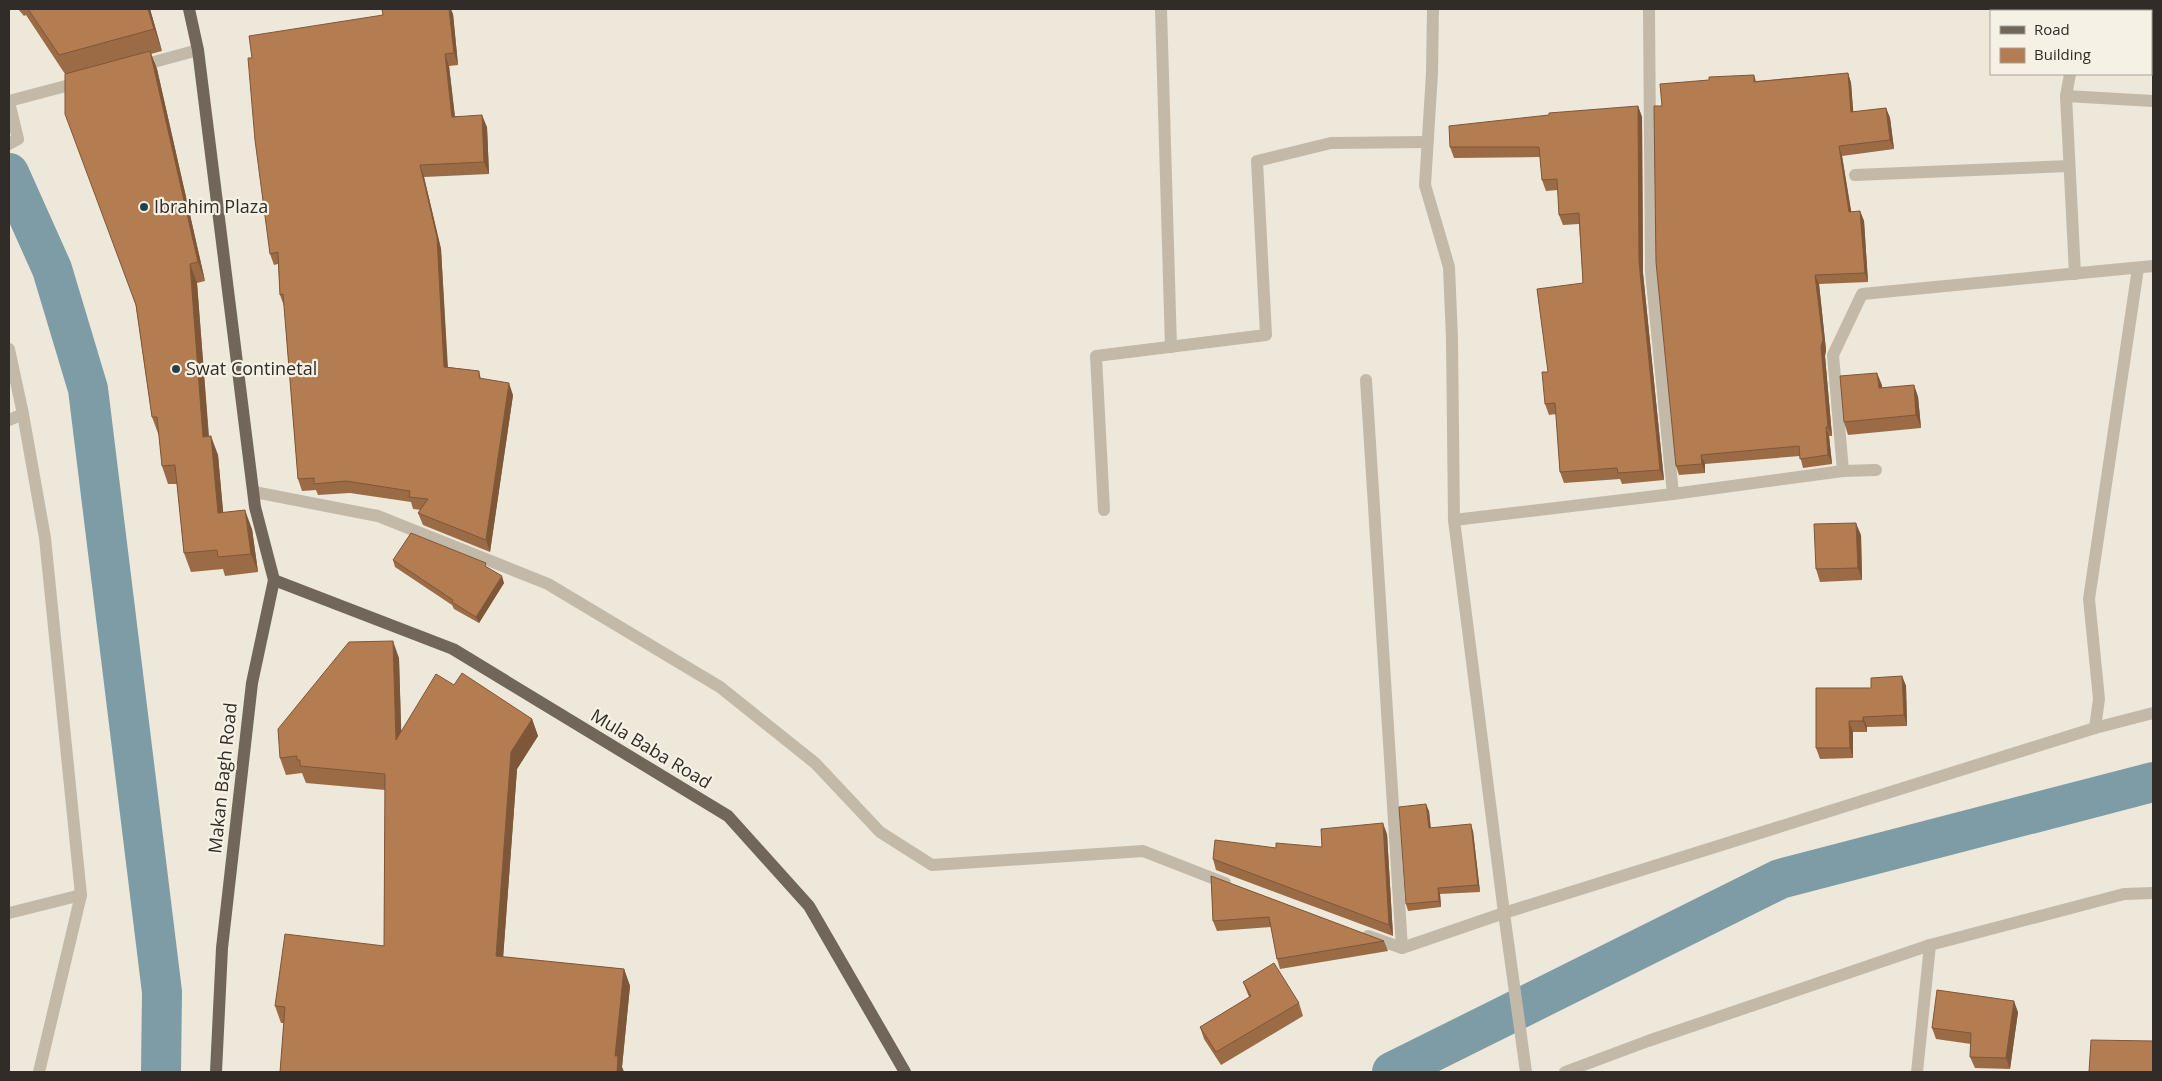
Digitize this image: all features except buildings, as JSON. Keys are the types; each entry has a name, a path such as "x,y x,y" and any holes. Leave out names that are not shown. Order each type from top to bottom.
{"main road":[{"path":"182,9 195,51"},
{"path":"189,9 195,51"},
{"name":"Makan Bagh Road","path":"195,51 251,492 274,580 252,683 222,948 216,1072"},
{"name":"Mula Baba Road","path":"274,580 453,649 728,816 809,906 905,1072"}],"street":[{"path":"1161,9 1172,347"},
{"path":"1433,9 1425,185 1449,266 1452,339 1454,520 1526,1072"},
{"path":"1649,9 1651,272 1673,494"},
{"path":"127,69 195,51"},
{"path":"2070,75 2066,96 2075,274"},
{"path":"9,144 18,139 9,102 90,80"},
{"path":"2066,96 2153,101"},
{"path":"1104,510 1096,356 1266,335 1257,161 1331,143 1427,142"},
{"path":"1855,175 2069,166"},
{"path":"1843,471 1833,355 1862,294 2153,266"},
{"path":"2095,728 2099,699 2090,599 2108,461 2138,268"},
{"path":"9,349 24,414 45,538 81,895 39,1072"},
{"path":"1366,380 1402,948"},
{"path":"9,420 24,414"},
{"path":"1454,520 1673,494 1843,471 1876,470"},
{"path":"251,492 378,516 548,584 720,687 815,763 880,832 932,865 1143,851 1234,886"},
{"path":"1358,932 1402,948 1504,913 2095,728 2153,713"},
{"path":"1565,1072 1648,1041 1930,945 2124,894 2153,892"},
{"path":"9,914 81,895"},
{"path":"1917,1072 1930,945"}],"waterway":[{"path":"9,173 52,269 88,389 162,992 161,1072"},
{"path":"1392,1072 1780,879 2153,782"}],"place":[{"name":"Ibrahim Plaza","path":"144,207"},
{"name":"Swat Continetal","path":"176,369"}]}
